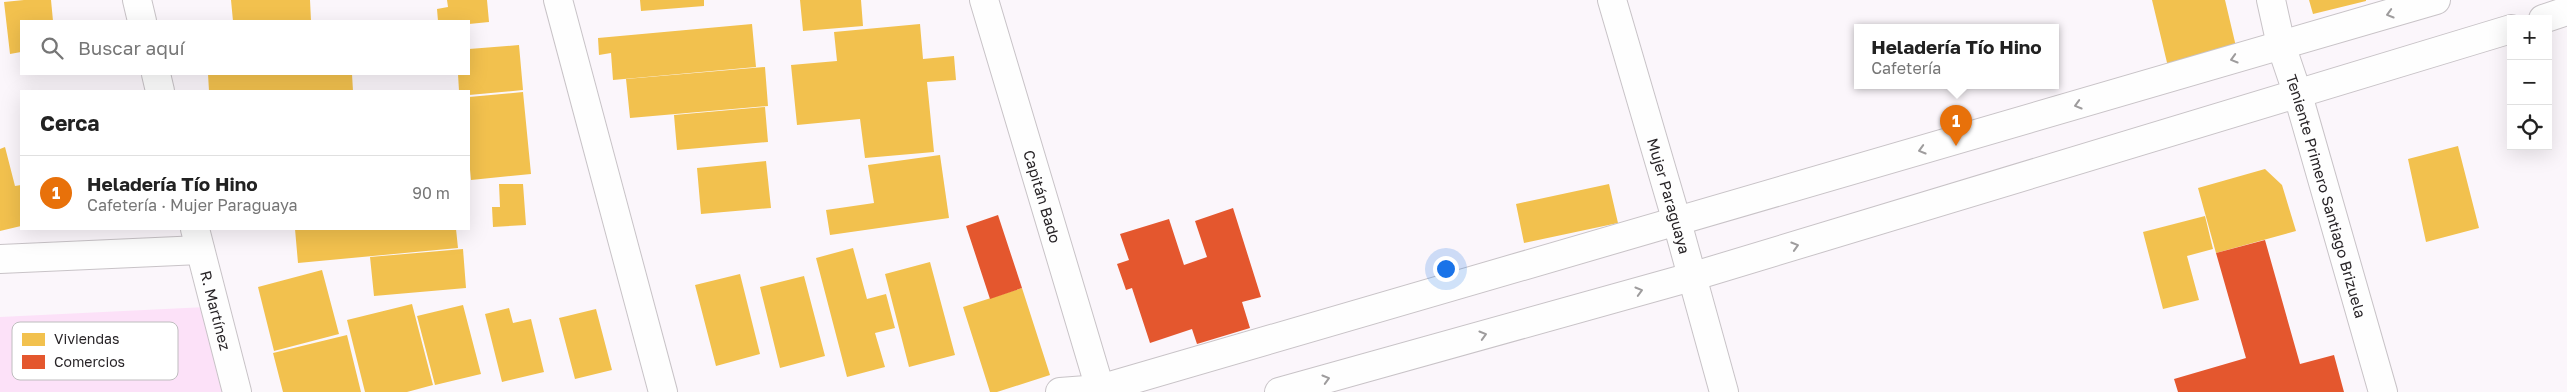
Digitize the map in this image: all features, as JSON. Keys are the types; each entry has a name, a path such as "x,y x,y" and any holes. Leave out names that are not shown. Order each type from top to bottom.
{"main road":[{"path":"137,0 142,20"},
{"path":"558,0 663,392"},
{"name":"Capitán Bado","path":"984,0 1100,390"},
{"name":"Mujer Paraguaya","path":"1612,0 1677,222 1724,392"},
{"name":"Teniente Primero Santiago Brizuela","path":"2271,0 2281,45 2298,95 2383,392"},
{"path":"1060,392 1100,390 2436,0"},
{"path":"2552,17 2567,12"},
{"path":"1279,392 1691,277 2507,30"},
{"path":"156,75 160,90"},
{"path":"0,259 198,239"},
{"name":"R. Martínez","path":"198,239 237,392"}],"shaded area":[{"path":"227,306 247,392 0,392 0,317"}],"building: Viviendas":[{"path":"51,0 53,20 20,20 20,52 10,54 4,2"},
{"path":"231,0 310,0 311,20 233,20"},
{"path":"447,0 487,0 489,22 470,24 470,20 438,20 437,9 448,7"},
{"path":"640,0 704,0 704,6 641,11"},
{"path":"800,0 861,0 863,26 803,31"},
{"path":"2152,0 2225,0 2238,55 2169,71"},
{"path":"2309,0 2366,0 2366,1 2313,14"},
{"path":"752,24 756,67 613,80 611,53 599,55 598,38"},
{"path":"920,24 923,59 954,56 956,80 927,82 934,152 865,158 860,119 797,125 791,65 837,61 834,32"},
{"path":"519,45 523,90 470,95 470,90 459,90 458,75 470,75 470,49"},
{"path":"765,67 768,106 630,118 626,79"},
{"path":"208,75 352,75 353,90 209,90"},
{"path":"523,92 531,174 471,180 470,97"},
{"path":"765,107 768,142 677,150 674,115"},
{"path":"2458,146 2479,228 2426,242 2408,159"},
{"path":"5,147 15,186 20,185 20,226 0,231 0,149"},
{"path":"940,155 949,218 830,235 826,210 874,203 868,165"},
{"path":"766,161 771,208 701,214 697,168"},
{"path":"2265,169 2282,185 2296,231 2216,253 2198,188"},
{"path":"499,184 523,184 526,225 493,227 492,207 500,207"},
{"path":"1609,184 1618,223 1524,243 1516,204"},
{"path":"2205,216 2213,249 2187,256 2199,300 2163,309 2143,232"},
{"path":"295,230 456,230 458,248 298,263"},
{"path":"853,248 867,299 886,294 895,328 875,333 885,367 847,377 816,258"},
{"path":"463,249 466,288 374,296 370,257"},
{"path":"930,262 955,355 909,367 885,274"},
{"path":"322,270 339,334 274,351 258,287"},
{"path":"740,274 760,354 716,366 695,285"},
{"path":"804,276 825,356 780,368 760,287"},
{"path":"1022,288 1050,375 997,392 990,392 963,307"},
{"path":"412,304 433,385 407,392 365,392 347,320"},
{"path":"463,305 481,374 435,385 417,316"},
{"path":"509,308 513,323 531,319 544,372 502,382 485,314"},
{"path":"596,309 612,370 575,379 559,318"},
{"path":"347,335 361,392 283,392 273,353"}],"building: Comercios":[{"path":"1233,208 1261,297 1242,302 1250,328 1197,344 1192,329 1150,343 1132,288 1126,290 1117,264 1129,260 1120,234 1169,219 1184,265 1207,257 1195,221"},
{"path":"998,215 1022,288 990,299 966,226"},
{"path":"2265,240 2300,364 2334,355 2344,392 2178,392 2174,379 2246,358 2216,253"}],"place":[{"name":"Heladería Tío Hino","path":"1956,146"}]}
